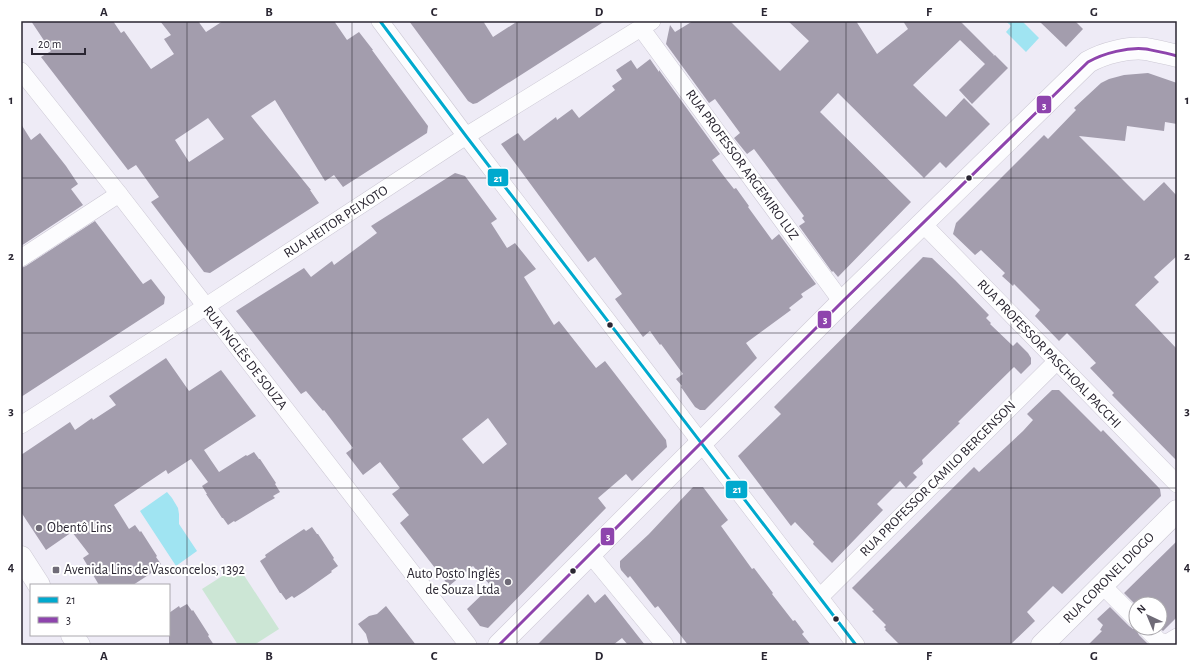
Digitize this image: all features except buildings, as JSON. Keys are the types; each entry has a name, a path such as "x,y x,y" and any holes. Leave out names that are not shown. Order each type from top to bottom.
{"street":[{"path":"380,21 466,136 856,645"},
{"name":"RUA HEITOR PEIXOTO","path":"21,425 206,307 466,136 646,25"},
{"name":"RUA PROFESSOR ARGEMIRO LUZ","path":"646,25 842,302"},
{"path":"499,645 681,462 702,444 842,302 1088,62 1098,56 1118,50 1144,49 1177,56"},
{"name":"RUA INGLÊS DE SOUZA","path":"21,71 27,91 119,194 468,645"},
{"path":"21,258 119,194"},
{"name":"RUA PROFESSOR PASCHOAL PACCHI","path":"922,224 1177,484"},
{"name":"RUA PROFESSOR CAMILO BERGENSON","path":"820,597 1057,361"},
{"name":"RUA CORONEL DIOGO","path":"1042,645 1177,511"},
{"path":"590,554 665,645"},
{"path":"21,557 38,584"},
{"path":"1102,585 1128,610"},
{"path":"73,636 79,645"},
{"path":"1155,636 1162,642 1167,643 1177,637"}],"green space":[{"path":"238,566 279,629 254,645 238,645 202,589"}],"water":[{"path":"1006,21 1022,21 1039,38 1026,52 1006,32 1011,26"},
{"path":"167,492 178,508 179,524 197,551 176,566 140,511"}],"transit line":[{"name":"21","path":"380,21 466,136 856,645"},
{"name":"3","path":"499,645 842,302 1088,62 1109,53 1132,49 1146,49 1177,56"}],"place":[{"name":"Obentô Lins","path":"39,528"},
{"name":"Avenida Lins de Vasconcelos, 1392","path":"56,570"},
{"name":"Auto Posto Inglês de Souza Ltda","path":"508,582"}]}
